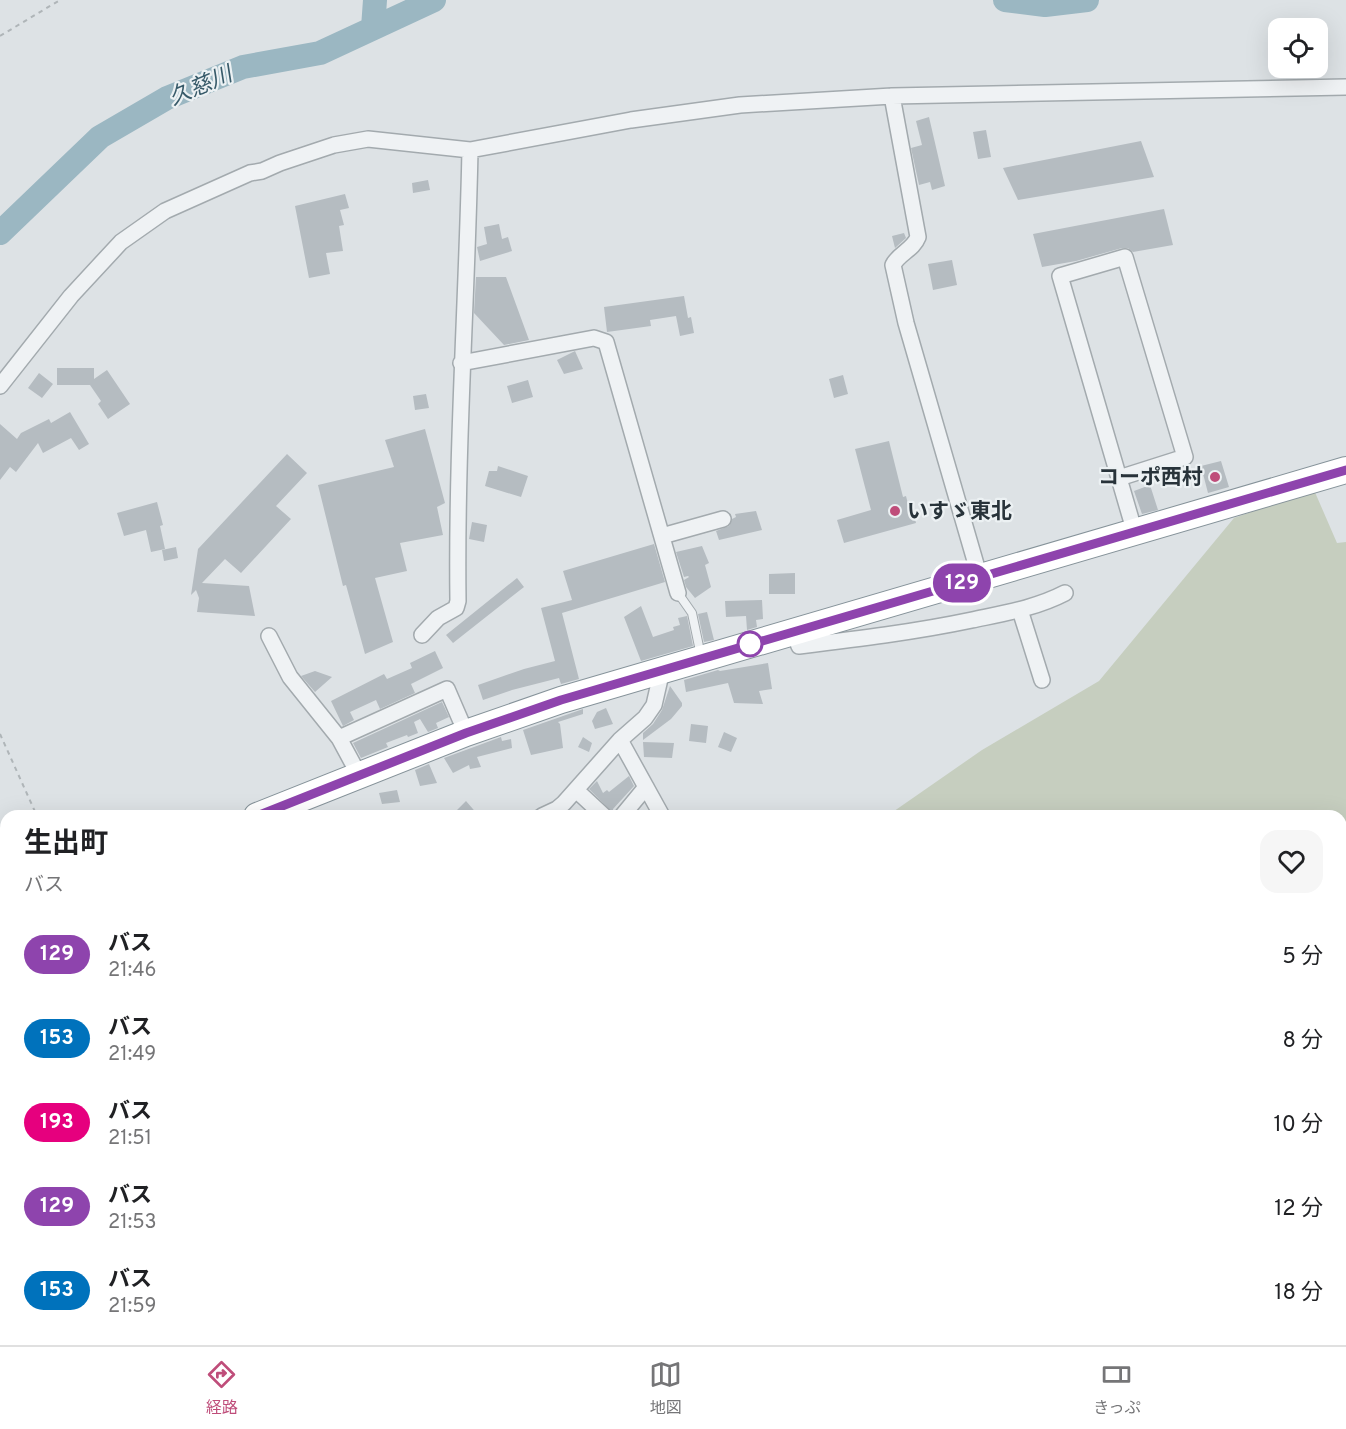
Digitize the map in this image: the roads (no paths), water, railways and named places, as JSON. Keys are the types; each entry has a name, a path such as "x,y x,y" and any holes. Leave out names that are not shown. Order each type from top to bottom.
{"highway":[{"path":"272,810 466,733 561,700 1346,470"}],"street":[{"path":"0,386 71,296 121,242 165,211 250,173 262,171 334,145 368,139 470,150 620,122 700,110 797,101 892,96 1346,87"},
{"path":"892,96 918,237 915,245 897,258 893,264 907,326 980,578"},
{"path":"422,636 438,618 456,608 458,601 461,363 467,267 470,150"},
{"path":"1119,478 1185,457 1125,257 1060,276 1135,533"},
{"path":"461,363 594,338 606,342 680,596"},
{"path":"662,536 723,519"},
{"path":"793,631 799,646 892,634 1020,610 1045,603 1065,593"},
{"path":"1020,610 1042,680"},
{"path":"269,636 290,677 339,738 359,775"},
{"path":"555,810 576,790 620,740 645,718 654,705 662,670"},
{"path":"339,738 447,689 466,733"},
{"path":"620,740 659,810"},
{"path":"627,810 646,787"},
{"path":"576,790 598,810"}],"lane":[{"path":"680,596 692,613 702,659"}],"waterway":[{"path":"373,28 375,0"},
{"name":"久慈川","path":"0,233 100,137 167,98 243,67 320,53 434,0"},
{"name":"久慈川","path":"1005,0 1045,5 1087,0"}],"place":[{"name":"コーポ西村","path":"1215,477"},
{"name":"いすゞ東北","path":"895,511"}]}
